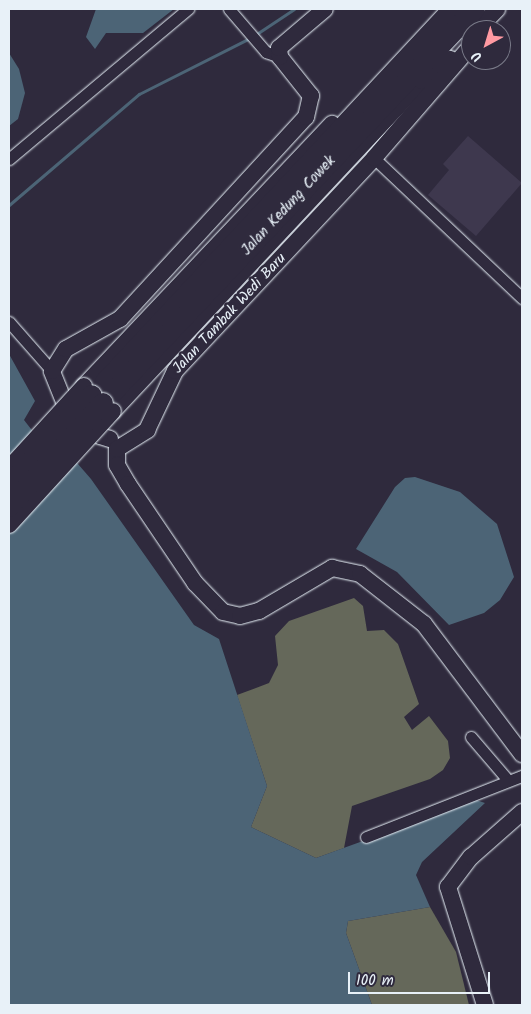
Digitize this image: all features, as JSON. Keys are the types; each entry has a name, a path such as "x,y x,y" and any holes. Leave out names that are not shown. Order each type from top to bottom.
{"highway":[{"name":"Jalan Kedung Cowek","path":"99,399 453,9"},
{"name":"Jalan Kedung Cowek","path":"99,399 475,9"},
{"path":"9,485 99,399"},
{"path":"9,507 99,399"}],"street":[{"path":"9,159 188,9"},
{"path":"52,371 66,349 125,314 306,117 310,96 280,57 271,56 229,9"},
{"path":"280,57 283,40 325,9"},
{"path":"9,525 99,399 441,9"},
{"path":"487,20 497,9"},
{"path":"490,20 497,9"},
{"path":"9,468 99,399 422,81 461,46"},
{"name":"Jalan Tambak Wedi Baru","path":"114,444 147,430 175,371 374,158 461,58"},
{"path":"374,158 522,298"},
{"path":"9,322 52,371 61,394 106,429 114,444 117,465 128,484 196,582 223,612 240,616 259,611 332,568 360,574 424,624 522,754"},
{"path":"472,736 507,779"},
{"path":"366,837 507,779 522,776"},
{"path":"485,1005 448,887 471,858 522,812"}],"shaded area":[{"path":"468,136 522,183 476,236 428,195 449,170 443,164"}],"green space":[{"path":"354,598 363,606 367,631 384,630 398,644 419,704 404,717 412,730 429,716 448,741 450,758 443,770 430,779 352,806 344,848 316,858 251,827 267,786 237,695 269,683 278,665 275,636 289,621"},
{"path":"430,907 456,952 469,1005 372,1005 346,933 348,921"}],"water":[{"path":"96,9 174,9 143,33 106,33 95,49 86,37"},
{"path":"9,53 19,69 25,93 18,119 9,126"},
{"path":"9,354 35,401 24,420 38,438 51,433 91,479 194,625 219,639 267,786 251,827 316,858 476,800 485,803 422,862 416,875 430,907 348,921 346,933 372,1005 9,1005"},
{"path":"415,477 460,492 497,524 514,577 500,600 484,613 449,625 397,572 356,549 395,487 405,478"}],"waterway":[{"path":"255,35 294,9"},
{"path":"9,205 139,94 250,38"}]}
